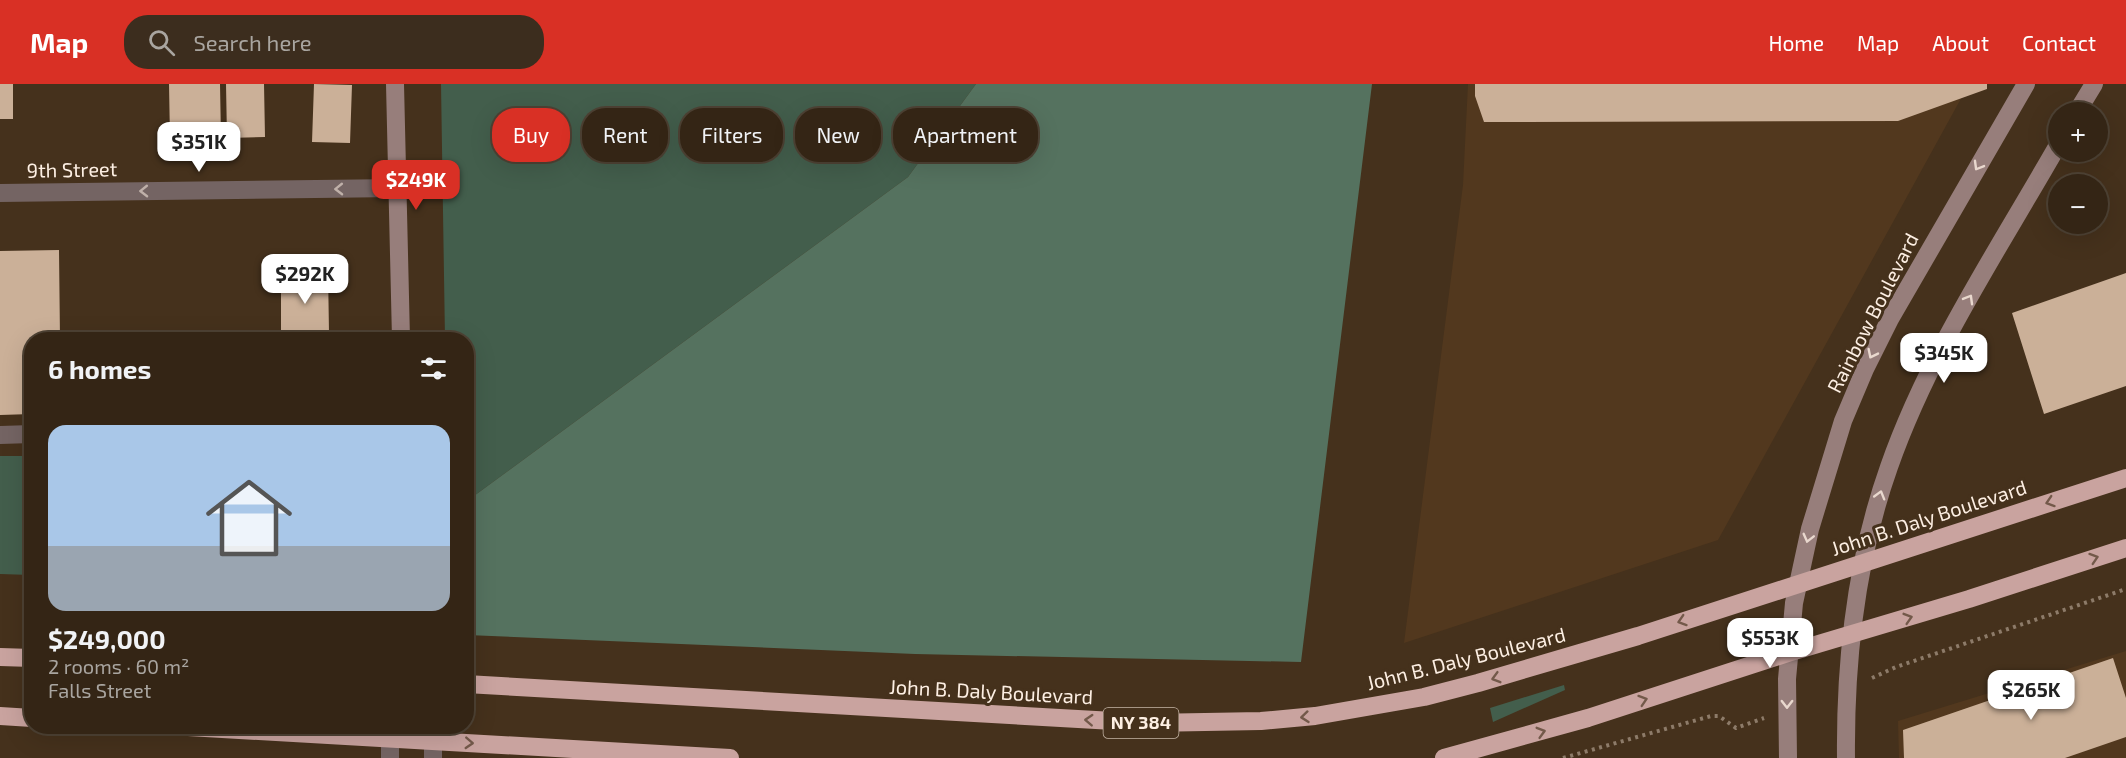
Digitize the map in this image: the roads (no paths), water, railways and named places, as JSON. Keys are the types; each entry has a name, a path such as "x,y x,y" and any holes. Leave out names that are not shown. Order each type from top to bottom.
{"highway":[{"name":"John B. Daly Boulevard","path":"474,684 1149,723 1261,721 1371,707 1478,683 1616,642 2126,478"},
{"path":"1444,758 1554,729 1788,653 2126,548"},
{"path":"0,657 24,658"},
{"path":"0,716 24,718"},
{"path":"400,734 431,742 730,758"}],"main road":[{"path":"395,84 400,332"},
{"name":"Rainbow Boulevard","path":"1788,758 1788,653 1798,583 1810,529 1833,448 1865,369 1894,312 2026,84"},
{"path":"2083,102 2094,84"},
{"path":"1846,758 1847,687 1852,634 1863,562 1888,468 1919,394 1956,322 2049,162"}],"street":[{"name":"9th Street","path":"0,193 398,188"},
{"path":"0,435 24,434"},
{"path":"390,758 392,734"}]}
